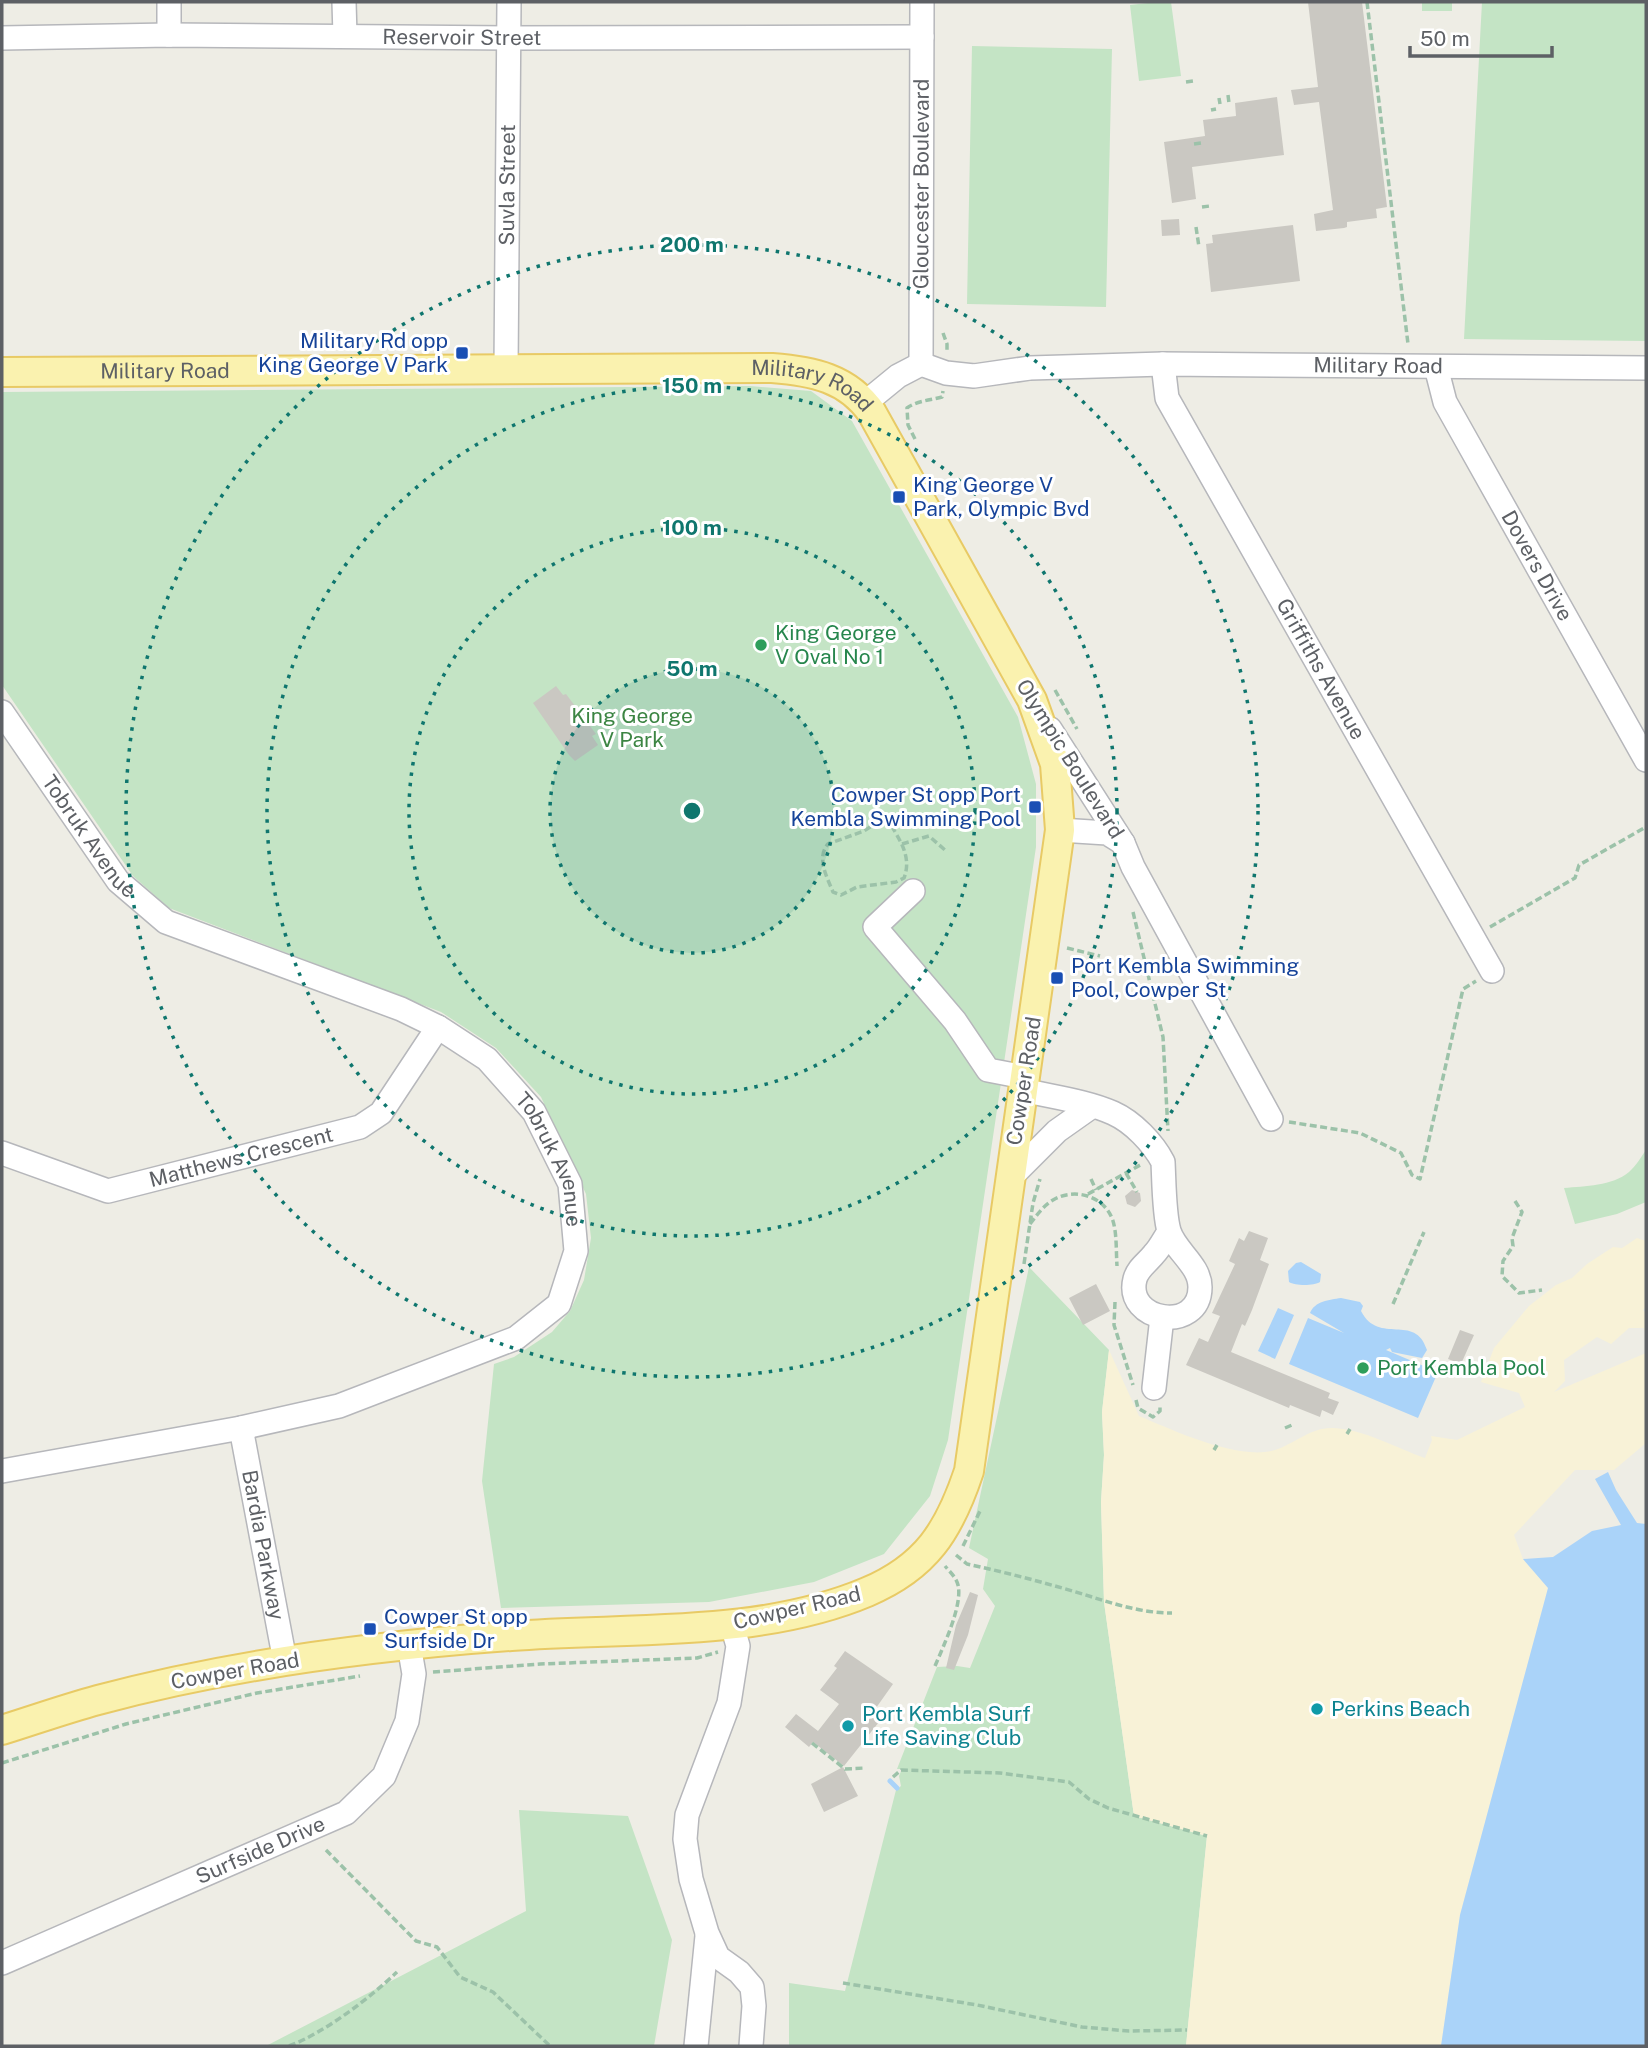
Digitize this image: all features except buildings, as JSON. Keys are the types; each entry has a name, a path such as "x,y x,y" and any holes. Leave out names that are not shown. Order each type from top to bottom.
{"main road":[{"name":"Military Road","path":"2,372 796,370 834,380 851,389 865,402"},
{"name":"Olympic Boulevard","path":"865,402 897,454 916,494 1041,691"},
{"name":"Cowper Road","path":"2,1730 142,1689 285,1661 409,1645 513,1636 735,1635 785,1615 844,1601 869,1591 913,1565 946,1527 957,1507 971,1458 1060,830 1055,764 1041,691"}],"street":[{"path":"169,2 169,35"},
{"path":"344,2 345,36"},
{"name":"Suvla Street","path":"506,369 509,2"},
{"name":"Gloucester Boulevard","path":"920,364 922,2"},
{"name":"Reservoir Street","path":"2,38 169,35 922,37"},
{"name":"Military Road","path":"865,402 898,376 920,364 946,373 974,376 1030,368 1163,364 1646,368"},
{"name":"Griffiths Avenue","path":"1163,364 1167,398 1492,971"},
{"name":"Dovers Drive","path":"1436,367 1445,402 1646,760"},
{"name":"Olympic Boulevard","path":"1041,691 1133,867 1271,1119"},
{"name":"Tobruk Avenue","path":"2,712 118,881 166,922 401,1009 438,1027 487,1059 534,1112 569,1184 576,1251 559,1304 516,1338 339,1406 241,1428 2,1471"},
{"path":"1060,830 1107,833 1123,844"},
{"path":"914,891 875,927 955,1021 988,1070 1115,1113 1145,1136 1158,1152 1163,1161 1169,1232 1196,1273 1200,1289 1198,1299 1184,1313 1169,1318 1150,1312 1140,1304 1134,1281 1139,1268 1155,1254 1169,1232"},
{"name":"Matthews Crescent","path":"2,1153 108,1191 360,1127 381,1113 438,1027"},
{"path":"1009,1179 1057,1131 1091,1107"},
{"path":"1154,1388 1162,1317"},
{"name":"Bardia Parkway","path":"241,1428 285,1661"},
{"path":"735,1635 729,1703 687,1815 685,1839 691,1879 707,1933 718,1956 752,1987 754,2006 751,2046"},
{"name":"Surfside Drive","path":"2,1963 346,1813 384,1776 407,1721 414,1674 409,1645"},
{"path":"696,2046 707,1933"}],"path":[{"path":"1367,2 1408,344"},
{"path":"1186,82 1193,81"},
{"path":"1228,95 1229,103"},
{"path":"1219,98 1220,104"},
{"path":"1194,144 1201,144"},
{"path":"1202,207 1210,206"},
{"path":"1196,227 1199,247"},
{"path":"917,442 908,425 907,408 914,403 942,397"},
{"path":"1041,691 1077,730"},
{"path":"886,817 902,844 908,862 904,877 896,882 858,887 841,895 834,892 822,863 824,848 828,844 864,831 886,817"},
{"path":"1501,922 1575,878 1579,865 1646,827"},
{"path":"902,844 929,836 945,850"},
{"path":"1133,867 1130,901 1163,1037 1169,1144"},
{"path":"1055,950 1067,948 1100,956"},
{"path":"1271,1119 1360,1133 1401,1153 1412,1175 1420,1179 1464,989 1492,971"},
{"path":"1087,1195 1143,1163 1139,1157"},
{"path":"1042,1172 1030,1224 1051,1201 1074,1194 1087,1195 1098,1201 1114,1222 1117,1266"},
{"path":"1126,1173 1137,1192"},
{"path":"1091,1179 1096,1190"},
{"path":"1515,1201 1522,1212 1512,1238 1513,1246 1503,1261 1502,1276 1519,1293 1542,1290"},
{"path":"1393,1304 1423,1232"},
{"path":"1116,1294 1114,1325 1130,1371 1138,1408"},
{"path":"1285,1428 1292,1425"},
{"path":"1214,1450 1217,1445"},
{"path":"956,1555 967,1564 1064,1588 1104,1602 1150,1613 1172,1613"},
{"path":"935,1666 950,1629 958,1586 953,1574 945,1566"},
{"path":"414,1674 540,1664 698,1658 735,1635"},
{"path":"2,1763 126,1724 257,1693 365,1675"},
{"path":"812,1743 845,1769 864,1768"},
{"path":"893,1777 901,1770 1000,1773 1069,1782 1089,1799 1108,1808 1207,1836"},
{"path":"326,1850 416,1941 438,1947 460,1978 493,1992 550,2046"},
{"path":"289,2046 375,1993 397,1972"},
{"path":"843,1983 978,2004 1082,2027 1129,2031 1187,2029"}],"green space":[{"path":"1171,2 1181,76 1139,81 1130,5"},
{"path":"1422,2 1452,2 1452,11 1422,11"},
{"path":"1482,2 1646,2 1646,341 1464,339"},
{"path":"972,46 1112,49 1106,307 967,304"},
{"name":"King George V Park","path":"750,386 811,391 852,421 1018,717 1036,784 1036,847 948,1440 930,1496 884,1554 814,1582 709,1602 501,1608 482,1481 494,1364 514,1357 552,1332 570,1311 584,1280 591,1238 586,1194 541,1097 496,1048 441,1012 169,908 133,876 2,685 2,392"},
{"path":"1646,1150 1646,1202 1617,1214 1575,1224 1564,1188 1598,1184 1622,1177 1634,1167"},
{"path":"1029,1267 1109,1350 1102,1412 1104,1602 1134,1816 1207,1836 1186,2046 789,2046 789,1983 845,1991 896,1790 901,1786 899,1776 902,1769 897,1769 937,1667 970,1668 995,1606 983,1589 988,1559 969,1548"},
{"path":"519,1810 628,1816 672,1940 654,2046 266,2046 526,1911"}],"sand":[{"name":"Perkins Beach","path":"1637,1238 1646,1241 1646,1307 1643,1310 1646,1313 1646,1337 1644,1328 1629,1328 1611,1344 1597,1337 1564,1360 1565,1381 1554,1392 1646,1353 1646,1443 1614,1470 1575,1470 1514,1535 1523,1559 1548,1588 1460,1915 1441,2046 1186,2046 1207,1836 1134,1816 1104,1602 1102,1412 1109,1350 1139,1416 1208,1443 1246,1452 1263,1452 1278,1449 1318,1430 1333,1428 1368,1435 1425,1458 1431,1436 1457,1440 1525,1407 1519,1393 1481,1382 1494,1348 1529,1306 1556,1285 1572,1278 1587,1264 1613,1247 1622,1248"}],"water":[{"path":"1301,1262 1321,1274 1320,1282 1304,1285 1289,1282 1288,1271"},
{"name":"Port Kembla Pool","path":"1341,1298 1360,1302 1363,1306 1361,1311 1377,1327 1406,1330 1421,1339 1427,1350 1422,1358 1392,1352 1390,1348 1386,1350 1438,1372 1418,1418 1289,1364 1308,1318 1344,1333 1310,1313 1327,1300"},
{"path":"1278,1308 1294,1315 1275,1359 1258,1351"},
{"path":"1608,1472 1637,1523 1646,1524 1646,2046 1441,2046 1460,1915 1548,1588 1523,1559 1553,1557 1592,1531 1621,1525 1595,1479"}],"waterway":[{"path":"890,1781 897,1788"}],"place":[{"name":"Military Rd opp King George V Park","path":"462,353"},
{"name":"King George V Park, Olympic Bvd","path":"899,497"},
{"name":"King George V Oval No 1","path":"761,645"},
{"name":"Cowper St opp Port Kembla Swimming Pool","path":"1035,807"},
{"name":"Port Kembla Swimming Pool, Cowper St","path":"1057,978"},
{"name":"Port Kembla Pool","path":"1363,1368"},
{"name":"Cowper St opp Surfside Dr","path":"370,1629"},
{"name":"Perkins Beach","path":"1317,1709"},
{"name":"Port Kembla Surf Life Saving Club","path":"848,1726"}]}
